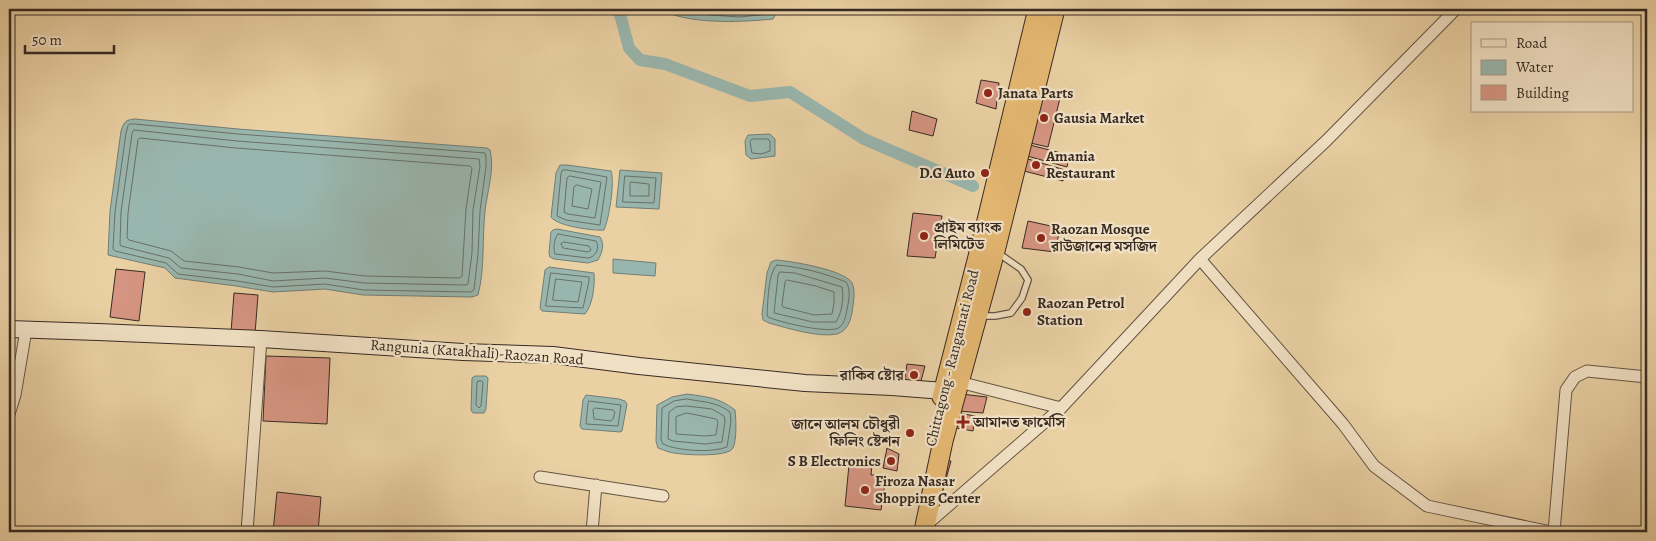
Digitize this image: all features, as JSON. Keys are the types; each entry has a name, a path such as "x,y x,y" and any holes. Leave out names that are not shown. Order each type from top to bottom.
{"highway":[{"name":"Chittagong - Rangamati Road","path":"921,530 942,441 951,387 983,235 1038,9"},
{"name":"Chittagong - Rangamati Road","path":"951,387 978,316 1055,9"}],"main road":[{"name":"Rangunia (Katakhali)-Raozan Road","path":"9,329 261,339 463,352 552,355 805,383 892,387 951,387"}],"street":[{"path":"921,530 1060,408 1200,259 1326,141 1456,9"},
{"path":"1200,259 1343,424 1374,466 1427,506 1552,532 1566,390 1575,377 1587,371 1647,377"},
{"path":"9,414 15,395 26,330"},
{"path":"247,532 261,339"},
{"path":"951,387 1060,408"},
{"path":"540,477 663,496"},
{"path":"592,532 596,485"}],"lane":[{"path":"978,316 995,316 1011,313 1022,298 1028,280 1021,269 995,251"}],"water":[{"path":"669,9 779,9 773,19 708,21 671,14"},
{"path":"135,119 238,129 487,148 490,150 492,165 485,211 478,295 472,297 363,295 325,289 273,292 175,278 165,268 108,255 110,211 121,131 125,122"},
{"path":"770,134 775,139 775,156 751,159 746,155 745,141 748,135"},
{"path":"560,165 611,171 611,200 604,230 584,229 560,223 551,217 556,173"},
{"path":"620,170 662,173 659,209 616,207"},
{"path":"557,229 600,237 602,248 598,260 588,263 550,257 551,232"},
{"path":"613,259 656,263 655,276 613,273"},
{"path":"776,260 829,270 847,278 852,283 854,294 852,313 849,323 843,331 830,335 812,334 763,320 762,314 767,273 771,262"},
{"path":"549,267 594,273 593,294 585,314 542,311 540,308 545,270"},
{"path":"475,376 486,376 488,378 486,409 484,413 473,413 471,410 472,378"},
{"path":"687,394 718,400 735,410 736,423 733,448 722,453 692,455 668,452 658,448 656,441 657,405 672,397"},
{"path":"586,395 625,401 627,404 622,431 582,429 580,426 583,400"}],"building":[{"name":"Janata Parts","path":"981,80 999,83 996,109 976,103"},
{"name":"Gausia Market","path":"1040,89 1061,94 1048,147 1026,142"},
{"path":"912,111 937,119 933,136 909,130"},
{"path":"1030,145 1069,155 1067,167 1027,156"},
{"name":"Amania Restaurant","path":"1028,159 1065,170 1063,181 1024,171"},
{"name":"প্রাইম ব্যাংক লিমিটেড","path":"913,213 942,216 935,258 907,256"},
{"name":"Raozan Mosque রাউজানের মসজিদ","path":"1028,221 1060,228 1055,252 1022,248"},
{"path":"116,269 145,272 139,321 110,317"},
{"path":"234,293 258,295 255,334 231,332"},
{"path":"266,356 330,358 327,424 263,421"},
{"name":"রাকিব ষ্টোর","path":"907,364 925,366 920,385 904,384"},
{"path":"961,394 987,397 983,413 958,411"},
{"name":"আমানত ফার্মেসি","path":"953,412 975,416 973,431 951,427"},
{"name":"S B Electronics","path":"887,448 899,454 897,471 883,468"},
{"path":"940,459 951,461 943,490 934,487"},
{"name":"Firoza Nasar Shopping Center","path":"849,465 872,465 871,475 886,475 881,510 845,506"},
{"path":"277,492 321,497 318,532 273,532"}],"waterway":[{"path":"617,9 629,48 640,60 665,64 750,96 790,92 864,139 973,186"}],"place":[{"name":"Janata Parts","path":"988,93"},
{"name":"Gausia Market","path":"1044,118"},
{"name":"Amania Restaurant","path":"1036,165"},
{"name":"D.G Auto","path":"985,173"},
{"name":"প্রাইম ব্যাংক লিমিটেড","path":"924,236"},
{"name":"Raozan Mosque রাউজানের মসজিদ","path":"1041,238"},
{"name":"Raozan Petrol Station","path":"1027,312"},
{"name":"রাকিব ষ্টোর","path":"914,375"},
{"name":"আমানত ফার্মেসি","path":"963,422"},
{"name":"জানে আলম চৌধুরী ফিলিং ষ্টেশন","path":"910,433"},
{"name":"S B Electronics","path":"891,461"},
{"name":"Firoza Nasar Shopping Center","path":"865,490"}]}
